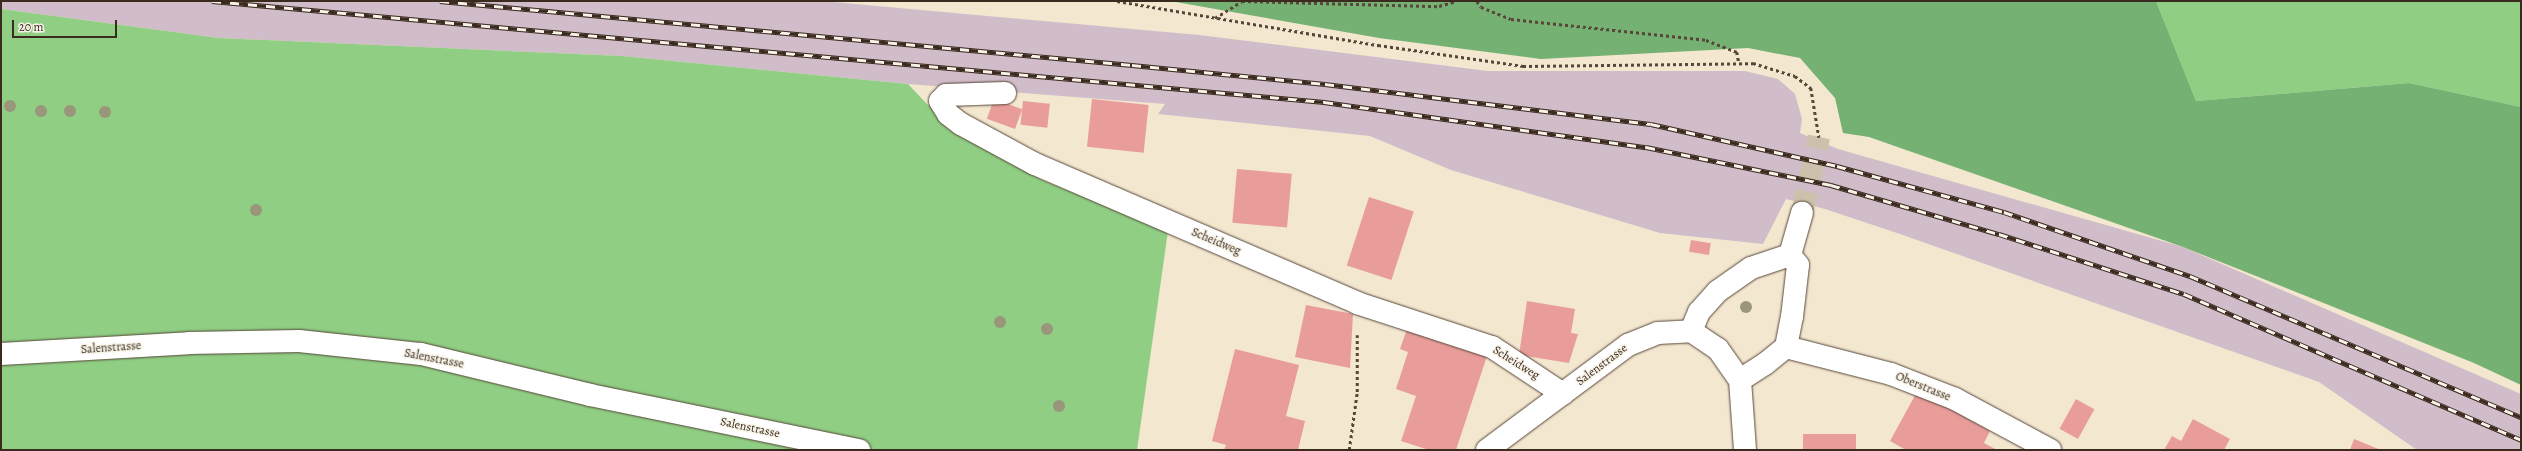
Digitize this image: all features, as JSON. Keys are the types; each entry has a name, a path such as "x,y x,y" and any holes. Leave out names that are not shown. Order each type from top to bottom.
{"street":[{"name":"Scheidweg","path":"1005,93 946,95 940,101 948,114 961,124 1036,164 1357,303 1492,347 1563,394"},
{"path":"1790,255 1802,213"},
{"path":"1745,450 1740,380 1718,349 1691,331 1698,312 1718,291 1751,268 1790,255"},
{"path":"1740,380 1765,364 1786,347 1792,317 1798,265 1790,255"},
{"name":"Salenstrasse","path":"1488,450 1628,345 1658,333 1691,331"},
{"name":"Salenstrasse","path":"1,354 189,343 299,341 421,354 590,395 859,450"},
{"name":"Oberstrasse","path":"1786,347 1898,377 1955,400 2050,450"}],"path":[{"path":"1117,1 1370,44 1523,66 1753,63 1795,76 1811,88 1819,137"},
{"path":"1215,18 1242,1 1439,6 1456,1"},
{"path":"1477,1 1481,7 1511,19 1706,40 1737,52 1740,63"},
{"path":"1349,450 1357,392 1357,303"}],"shaded area":[{"path":"1,1 822,1 1199,35 1488,71 1745,71 1778,79 1795,94 1802,119 1800,133 1838,149 2183,247 2521,394 2521,450 2417,450 2319,382 1900,234 1825,209 1786,199 1763,244 1660,233 1451,170 1370,136 1158,114 1165,104 908,84 622,56 219,38 1,9"}],"green space":[{"path":"1170,1 2156,1 2196,101 2409,83 2521,107 2521,385 2474,363 2183,247 1869,137 1843,133 1835,98 1800,58 1748,48 1541,59 1379,38"},
{"path":"2156,1 2521,1 2521,107 2409,83 2196,101"},
{"path":"1,9 219,38 622,56 908,84 927,104 985,147 1042,180 1168,231 1137,450 1,450"}],"building":[{"path":"994,99 1022,109 1015,129 987,119"},
{"path":"1092,99 1149,105 1144,153 1087,147"},
{"path":"1023,101 1050,104 1047,128 1020,125"},
{"path":"1237,169 1292,174 1287,228 1232,223"},
{"path":"1369,197 1414,212 1391,280 1347,265"},
{"path":"1691,240 1711,243 1709,255 1689,252"},
{"path":"1527,301 1575,309 1571,333 1578,334 1569,363 1519,355"},
{"path":"1306,305 1353,314 1350,368 1295,357"},
{"path":"1407,329 1487,356 1456,450 1429,450 1401,441 1416,396 1396,389 1408,352 1400,349"},
{"path":"1235,349 1299,365 1286,416 1305,421 1298,450 1224,450 1226,445 1212,441"},
{"path":"1918,390 1990,431 1984,443 1997,450 1906,450 1890,441"},
{"path":"2076,399 2094,409 2078,439 2060,429"},
{"path":"2193,419 2230,439 2224,450 2164,450 2172,436 2181,441"},
{"path":"1803,434 1856,434 1856,450 1803,450"},
{"path":"2354,439 2381,450 2350,450"}],"tunnel":[{"path":"1802,213 1819,137"}],"railway":[{"path":"212,1 1324,102 1646,147 1831,185 1999,234 2184,294 2521,440"},
{"path":"440,1 1325,84 1651,124 1837,166 2004,212 2190,276 2521,417"}]}
